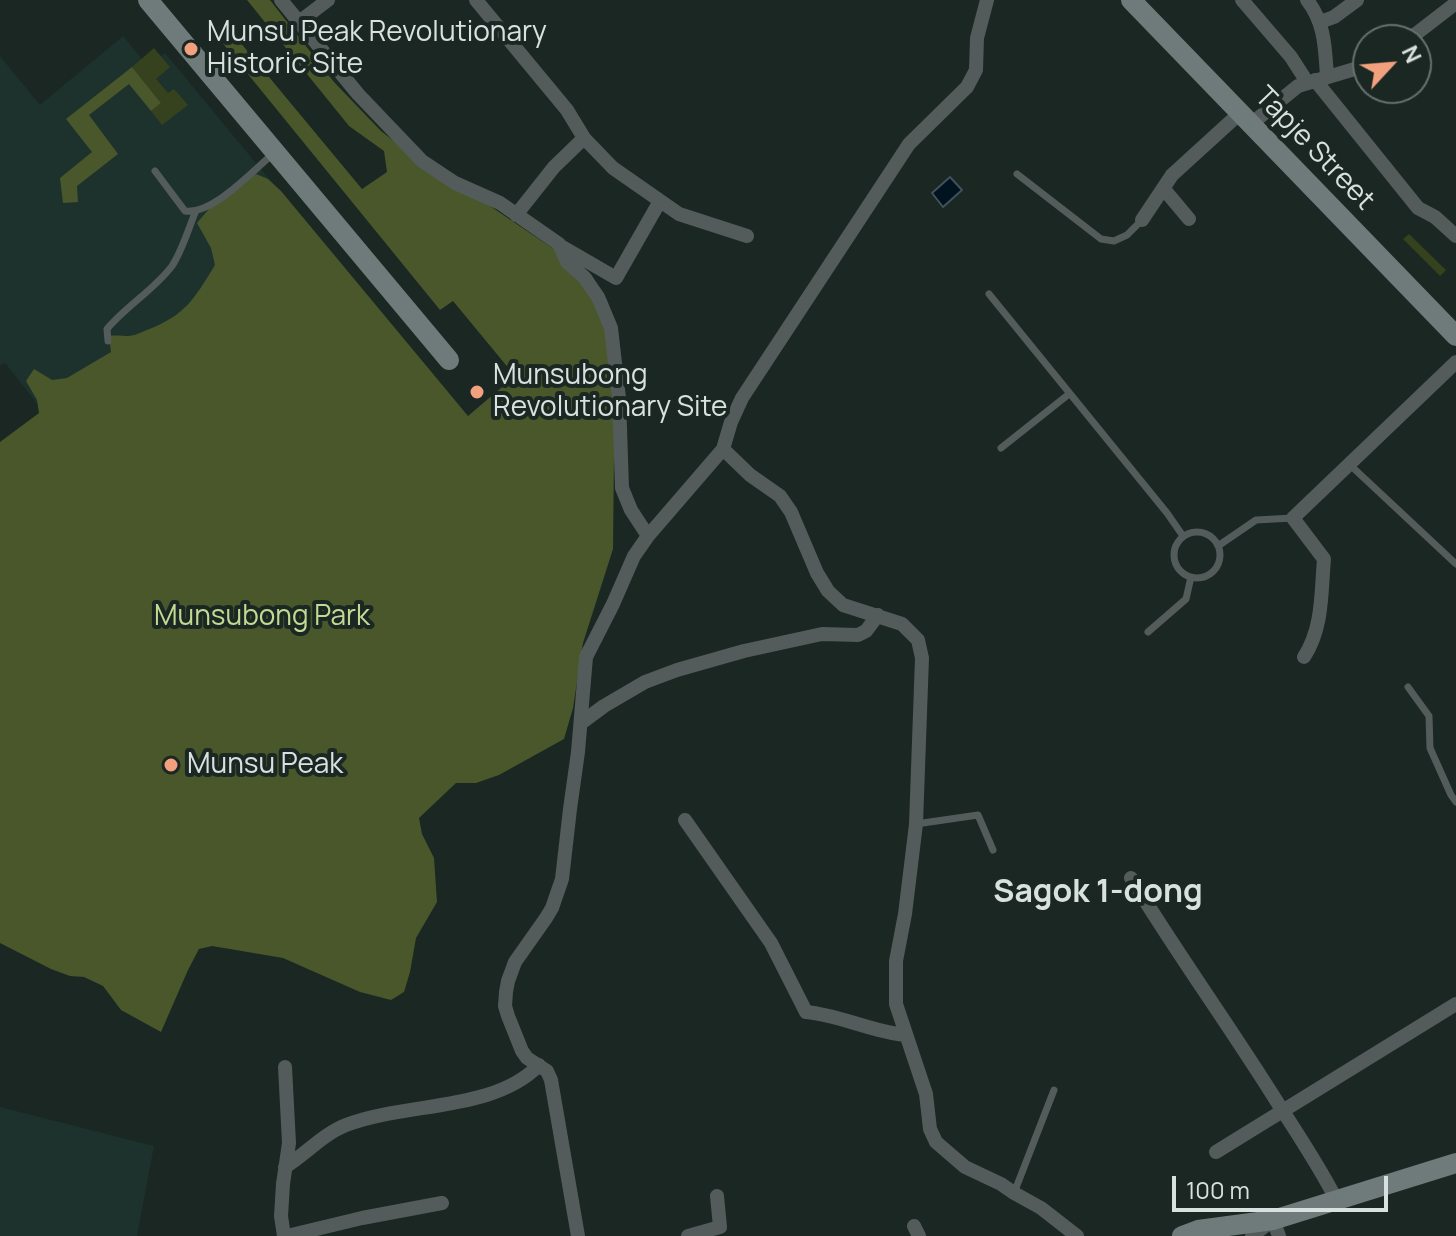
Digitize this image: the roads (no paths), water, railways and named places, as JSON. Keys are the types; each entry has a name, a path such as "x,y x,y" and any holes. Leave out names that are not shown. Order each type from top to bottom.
{"street":[{"path":"148,0 449,360"},
{"path":"281,0 358,94 422,161 455,183 500,203 616,278 660,201"},
{"path":"299,22 328,0"},
{"path":"476,0 567,110 584,138 613,168 679,214 747,236"},
{"path":"578,1236 551,1080 547,1071 522,1051 505,1006 508,981 515,962 552,908 562,879 586,657 634,556 723,449 742,398 900,157 909,144 967,87 976,70 977,38 987,0"},
{"name":"Tapje Street","path":"1131,0 1456,336"},
{"path":"1242,0 1291,57 1316,79 1418,208 1435,217 1456,236"},
{"path":"1307,0 1316,11 1323,35 1316,79"},
{"path":"1320,22 1334,17 1357,0"},
{"path":"1429,24 1456,3"},
{"path":"1142,220 1172,175 1246,118 1298,86 1352,69"},
{"path":"516,215 554,167 584,138"},
{"path":"1163,188 1189,219"},
{"path":"559,244 567,262 584,277 598,297 611,328 619,398 622,488 631,510 648,536"},
{"path":"1304,657 1319,624 1324,559 1293,518 1456,362"},
{"path":"723,449 750,475 780,496 791,512 828,591 843,605 902,624 918,640 921,650 916,824 896,961 896,1004 926,1094 930,1129 936,1142 965,1167 1041,1208 1077,1236"},
{"path":"581,723 645,682 677,670 822,634 858,635 866,631 878,615"},
{"path":"685,820 771,943 806,1012 820,1013 889,1034 906,1035"},
{"path":"1131,878 1167,938 1237,1038 1336,1199"},
{"path":"1216,1152 1456,1004"},
{"path":"285,1167 325,1135 347,1124 488,1096 523,1078 539,1065"},
{"path":"285,1067 289,1143 281,1216 286,1236 442,1203"},
{"path":"1252,1236 1336,1199 1456,1163"},
{"path":"688,1236 720,1227 717,1196"},
{"path":"1182,1236 1198,1230 1276,1228"}],"lane":[{"path":"155,171 185,211 195,213 211,205 275,153"},
{"path":"1017,174 1101,239 1114,241 1127,235 1142,220"},
{"path":"108,341 107,329 173,264 195,213"},
{"path":"989,294 1183,536"},
{"path":"1001,448 1069,394"},
{"path":"1349,464 1456,564"},
{"path":"1218,546 1256,520 1293,518"},
{"path":"1192,532 1202,532 1212,537 1218,546 1220,556 1217,566 1201,578 1182,572 1176,564 1176,544 1192,532"},
{"path":"1148,632 1186,599 1191,577"},
{"path":"1408,687 1429,716 1430,748 1456,802"},
{"path":"916,824 978,815 993,850"},
{"path":"1014,1193 1054,1090"}],"place":[{"name":"Munsu Peak Revolutionary Historic Site","path":"191,49"},
{"name":"Munsubong Revolutionary Site","path":"477,392"},
{"name":"Munsu Peak","path":"171,765"}],"district":[{"name":"Sagok 1-dong","path":"1098,893"}],"park label":[{"name":"Munsubong Park","path":"262,617"}]}
